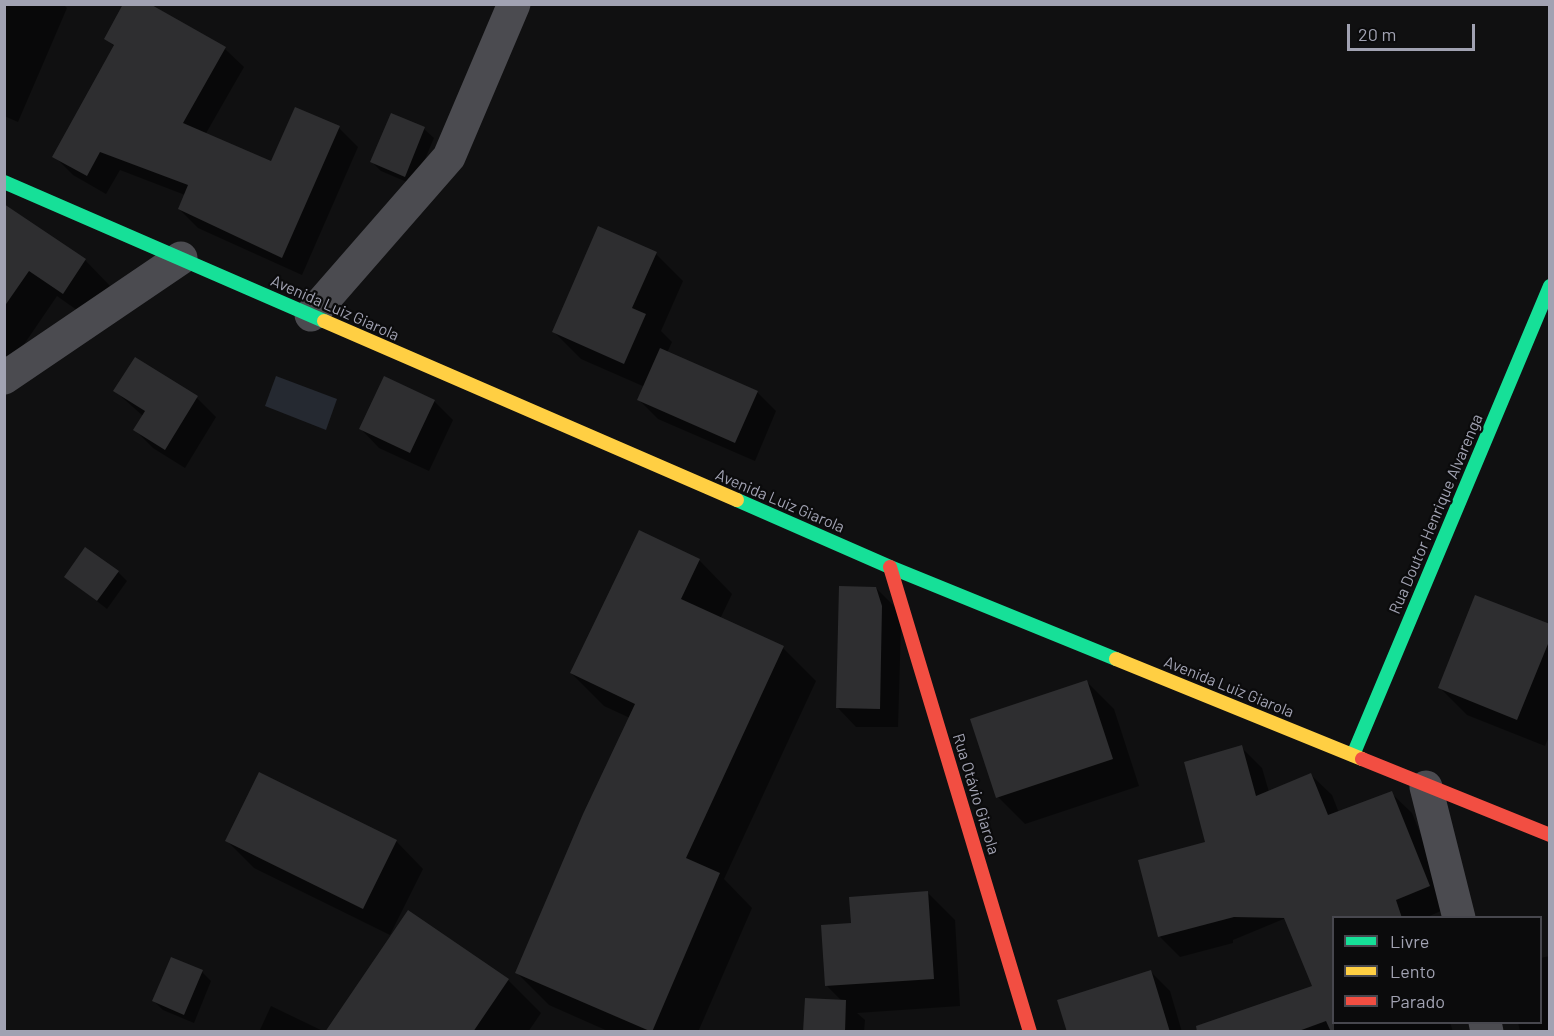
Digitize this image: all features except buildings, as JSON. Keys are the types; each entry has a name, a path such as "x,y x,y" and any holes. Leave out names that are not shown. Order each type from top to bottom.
{"street":[{"path":"311,315 449,157 514,4"},
{"name":"Avenida Luiz Giarola","path":"4,182 890,567 1353,755 1426,787 1550,835"},
{"path":"4,378 180,258"},
{"name":"Rua Doutor Henrique Alvarenga","path":"1353,755 1550,286"},
{"name":"Rua Otávio Giarola","path":"890,567 1030,1032"},
{"path":"1426,787 1458,916"}],"shaded area":[{"path":"276,376 337,399 326,430 265,406"}],"traffic: fast":[{"path":"4,182 324,321"},
{"path":"1353,755 1550,286"},
{"path":"737,500 890,567 1116,659"}],"traffic: slow":[{"path":"324,321 737,500"},
{"path":"1116,659 1362,759"}],"traffic: jam":[{"path":"890,567 1030,1032"},
{"path":"1362,759 1550,835"}]}
